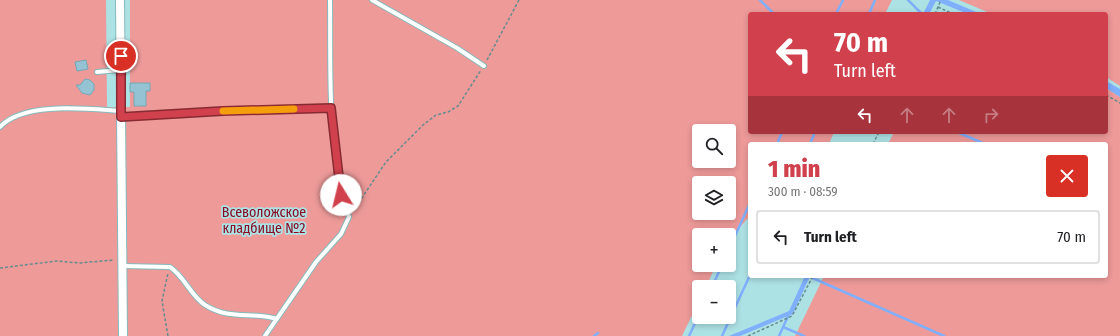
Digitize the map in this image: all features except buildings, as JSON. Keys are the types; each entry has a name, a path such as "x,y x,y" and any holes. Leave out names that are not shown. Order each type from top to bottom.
{"street":[{"path":"120,0 123,336"}],"lane":[{"path":"265,336 316,262 341,234 348,217 341,195 331,108 330,0"},
{"path":"372,0 457,48 484,66"},
{"path":"98,72 121,70"},
{"path":"0,127 16,116 35,110 84,109 121,114 331,108"},
{"path":"122,262 170,266 185,281 194,296 218,311 238,316 263,315 277,319"}],"path":[{"path":"348,217 386,162 423,125 436,115 448,112 458,106 484,66 519,0"},
{"path":"936,12 941,0"},
{"path":"938,7 949,12"},
{"path":"1108,96 1120,103"},
{"path":"0,268 57,261 79,263 122,262"},
{"path":"168,336 162,301 170,266"},
{"path":"748,336 782,322 792,316 812,278"}],"green space":[{"name":"Всеволожское кладбище №2","path":"0,0 106,0 107,107 130,107 130,0 892,0 886,12 748,12 748,134 833,134 830,142 748,142 748,218 736,232 736,228 692,228 692,272 713,272 709,280 692,280 692,315 682,336 0,336"},
{"path":"959,0 1120,0 1120,86 1108,78 1108,12 987,12"},
{"path":"1108,89 1120,97 1120,336 795,336 823,278 1108,278 1108,142 889,142 893,134 1108,134"}],"water":[{"path":"930,0 948,0 976,12 963,12 936,1 930,12 924,12"},
{"path":"1108,82 1120,89 1120,97 1108,89"},
{"path":"804,278 809,278 793,314 740,336 729,336 789,311"}],"waterway":[{"path":"760,0 772,12"},
{"path":"837,12 843,0"},
{"path":"870,12 875,0"},
{"path":"908,0 920,12"},
{"path":"778,142 781,134"},
{"path":"811,142 814,134"},
{"path":"962,134 980,142"},
{"path":"736,234 748,207"},
{"path":"715,280 719,272"},
{"path":"722,336 749,278"},
{"path":"813,278 944,336"},
{"path":"779,336 789,314"},
{"path":"689,336 695,324"},
{"path":"783,327 804,336"},
{"path":"594,336 598,333"}],"slow traffic":[{"path":"223,111 294,109"}],"route":[{"path":"121,56 121,117 163,116 223,111 331,108 341,195"}]}
